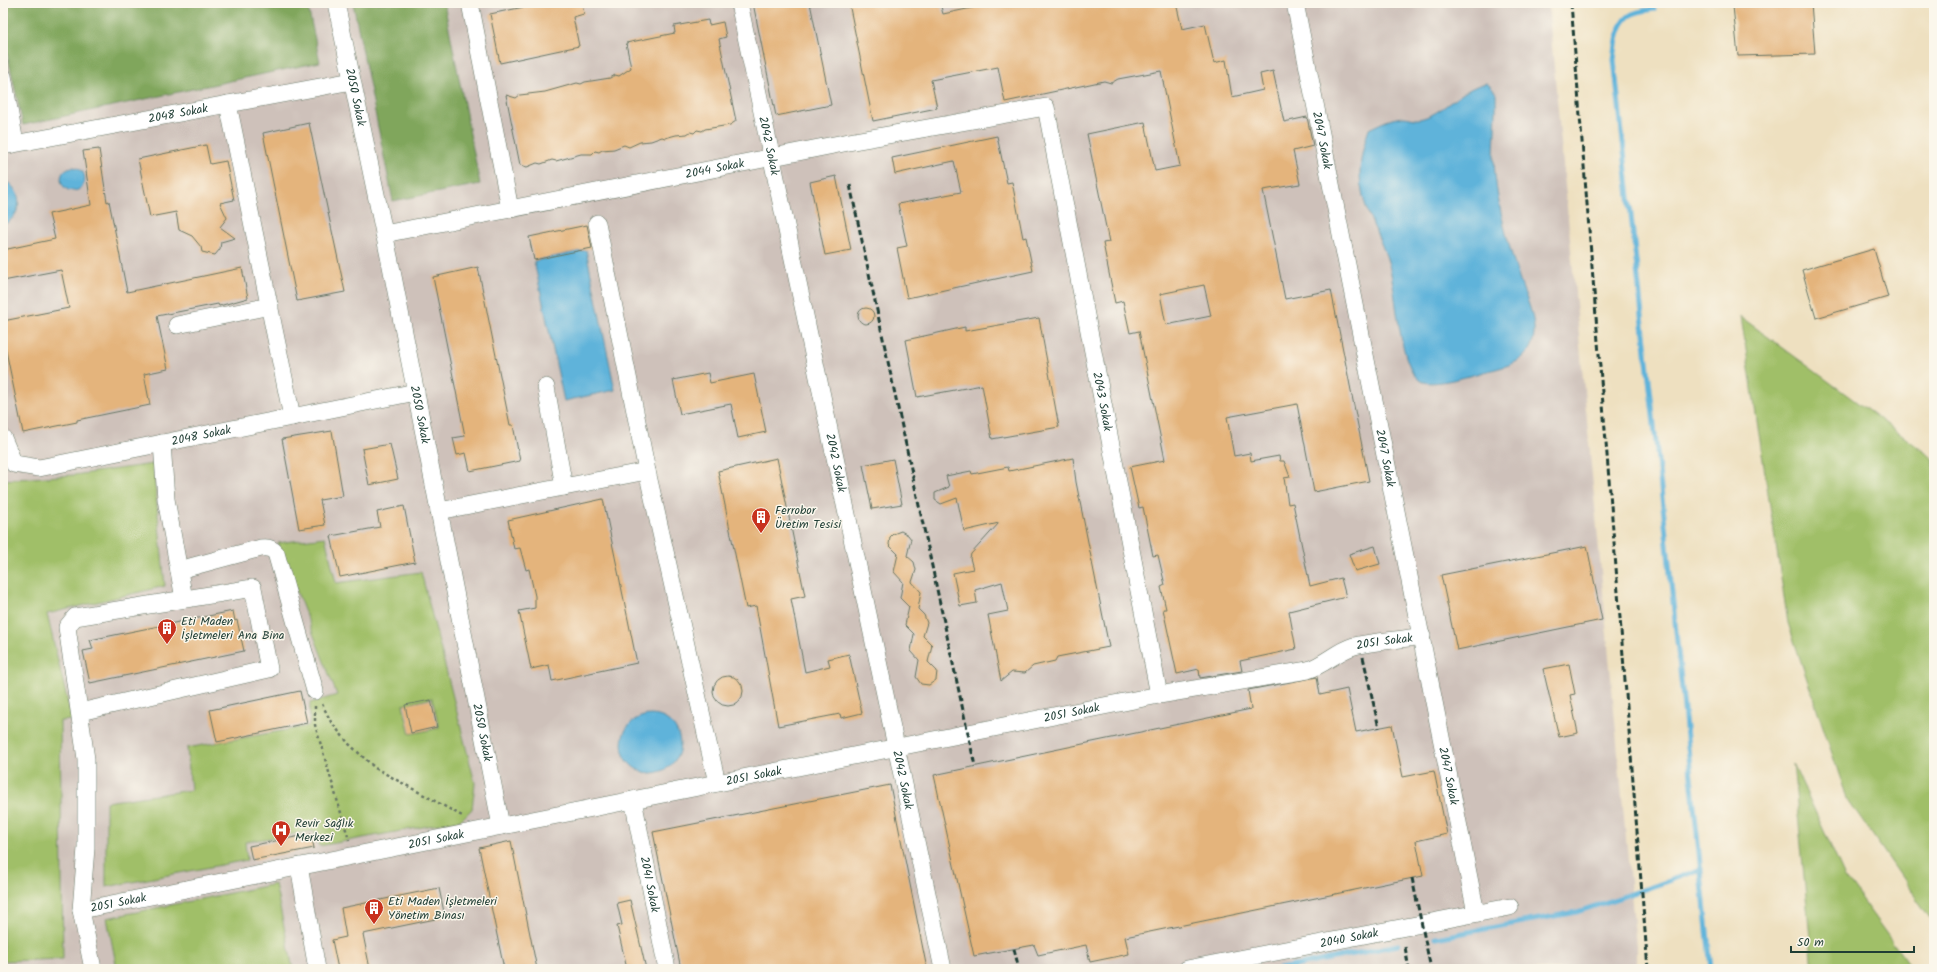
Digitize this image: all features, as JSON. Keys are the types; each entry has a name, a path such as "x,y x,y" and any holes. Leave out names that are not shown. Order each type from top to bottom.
{"lane":[{"name":"2050 Sokak","path":"336,3 439,511 494,827"},
{"path":"470,3 510,209"},
{"name":"2042 Sokak","path":"738,3 943,969"},
{"name":"2047 Sokak","path":"1295,3 1476,913"},
{"path":"3,76 9,145"},
{"name":"2048 Sokak","path":"9,145 352,81"},
{"path":"228,104 292,417"},
{"name":"2044 Sokak","path":"384,234 771,158 1046,107"},
{"name":"2043 Sokak","path":"1046,107 1159,696"},
{"path":"597,223 647,471 717,783"},
{"path":"177,325 270,306"},
{"path":"546,386 564,487"},
{"name":"2048 Sokak","path":"3,438 14,464 39,468 416,392"},
{"path":"162,443 166,499 184,599"},
{"path":"439,511 647,471"},
{"path":"179,570 261,548 266,547 274,550 315,691"},
{"path":"80,712 269,669 253,588 75,617 71,620 66,632 80,712 86,759 86,848 81,910 93,969"},
{"name":"2051 Sokak","path":"81,910 1159,696 1308,670 1335,654 1354,646 1422,636"},
{"name":"2041 Sokak","path":"633,800 666,969"},
{"path":"299,866 317,969"},
{"name":"2040 Sokak","path":"1187,969 1510,907"}],"path":[{"path":"315,691 332,722 349,744 375,768 436,803 494,827"},
{"path":"315,691 315,725 354,855"}],"shaded area":[{"path":"3,3 1548,3 1636,946 1636,969 3,969"}],"green space":[{"path":"3,3 307,3 320,62 23,125 3,35"},
{"path":"353,3 444,3 480,184 393,201"},
{"path":"1741,317 1934,459 1934,924 1847,798 1788,623"},
{"path":"153,464 165,586 47,614 72,720 60,721 63,959 3,961 3,480 74,475"},
{"path":"325,537 336,583 421,572 475,783 472,809 461,820 319,846 314,831 245,842 247,860 106,887 106,802 191,790 187,748 309,726 310,703 337,695 278,543","holes":["432,698 439,728 410,734 403,705"]},
{"path":"1793,763 1844,875 1912,969 1813,969"},
{"path":"275,884 293,969 117,969 107,918"}],"water":[{"path":"1487,83 1496,93 1494,158 1499,204 1510,249 1534,324 1533,340 1527,353 1516,362 1509,365 1453,380 1433,383 1425,382 1419,380 1412,371 1402,343 1389,265 1364,202 1360,176 1362,152 1369,129 1395,118 1404,117 1417,119 1428,117 1468,90"},
{"path":"73,167 82,170 85,179 82,188 73,191 64,188 61,179 64,170"},
{"path":"3,180 15,189 19,202 15,215 10,221 3,225"},
{"path":"586,250 615,390 564,401 534,261"},
{"path":"651,715 662,717 675,728 678,733 680,744 678,755 667,768 662,771 651,773 640,771 627,760 624,755 622,744 624,733 635,720 640,717"}],"building":[{"path":"543,3 582,3 584,14 573,17 579,46 500,63 490,14"},
{"path":"753,3 810,3 831,105 776,116"},
{"path":"849,3 940,3 943,14 986,5 985,3 1176,3 1182,29 1205,24 1214,63 1226,60 1232,97 1263,90 1260,74 1273,71 1284,122 1307,117 1313,146 1293,151 1300,184 1263,190 1285,299 1331,290 1369,481 1314,492 1297,404 1227,417 1234,456 1250,453 1251,461 1279,456 1280,461 1284,461 1290,477 1284,478 1288,504 1293,503 1310,586 1341,578 1346,597 1289,611 1296,649 1240,661 1242,671 1200,678 1199,669 1177,674 1163,609 1166,609 1161,587 1165,585 1158,555 1153,556 1143,507 1139,508 1130,467 1165,460 1139,331 1130,333 1123,301 1115,303 1103,243 1109,242 1087,134 1145,122 1155,171 1180,166 1161,71 1118,79 1111,83 1104,81 1005,102 998,67 931,80 937,108 873,121","holes":["1204,285 1211,316 1166,325 1160,294"]},
{"path":"1811,3 1815,54 1738,56 1733,6"},
{"path":"708,20 709,25 723,22 726,37 719,39 736,121 730,125 705,129 702,131 697,130 694,133 690,132 687,134 665,138 662,137 651,141 640,142 629,147 624,145 614,149 602,150 599,152 595,151 592,154 581,154 556,161 552,160 541,164 537,163 527,167 520,165 506,95 516,98 520,95 545,92 577,83 581,84 610,78 615,75 619,76 631,68 626,43 675,33 674,26"},
{"path":"309,123 345,292 297,301 263,133"},
{"path":"997,136 1007,183 1012,182 1023,238 1026,237 1033,271 907,298 897,248 907,246 898,204 961,192 954,161 895,174 892,158"},
{"path":"206,145 210,164 226,161 234,200 220,203 227,218 220,227 235,238 221,242 220,249 215,255 202,252 201,247 192,236 179,230 176,212 150,217 138,159"},
{"path":"99,149 107,202 109,201 127,292 242,268 248,298 219,306 218,304 157,316 168,369 144,374 150,405 23,433 3,336 3,321 69,308 61,270 3,281 3,250 55,239 49,214 91,205 83,151"},
{"path":"836,176 851,250 825,255 810,182"},
{"path":"587,225 592,248 534,260 529,237"},
{"path":"1874,249 1888,297 1816,318 1802,270"},
{"path":"478,267 510,425 513,425 520,461 470,471 466,453 457,455 453,438 465,436 433,277"},
{"path":"863,308 869,308 874,313 872,322 869,324 863,324 858,319 858,313"},
{"path":"1039,318 1059,427 992,439 982,385 917,397 906,340 965,327 965,331"},
{"path":"708,373 710,383 754,374 766,432 738,438 731,404 680,414 673,380"},
{"path":"332,431 343,496 320,500 325,525 299,529 282,439"},
{"path":"390,444 398,479 369,485 362,449"},
{"path":"777,458 805,596 791,599 805,672 830,666 828,659 849,654 862,713 841,718 840,714 778,726 756,606 746,608 718,471"},
{"path":"1073,458 1076,482 1109,647 1057,657 1055,661 1033,666 1025,673 1012,672 1001,681 988,615 1008,611 1002,582 975,590 977,603 960,606 953,573 973,569 970,558 971,554 999,523 964,531 957,498 941,504 935,500 935,493 949,487 946,476 971,471 972,474 1008,467 1009,471"},
{"path":"893,459 902,504 872,509 863,465"},
{"path":"603,499 637,663 552,681 549,665 531,669 519,611 535,608 535,596 529,569 526,570 520,548 514,549 508,520"},
{"path":"404,506 415,562 340,577 331,536 380,527 377,512"},
{"path":"901,531 908,535 911,539 907,556 914,562 916,570 912,582 921,592 918,609 924,615 927,623 923,636 932,645 928,662 937,671 936,680 929,685 921,684 916,677 919,660 911,651 914,634 905,625 909,607 900,598 903,582 894,572 898,554 889,545 890,537"},
{"path":"1375,546 1380,564 1355,571 1349,554"},
{"path":"1587,546 1602,620 1457,650 1441,575"},
{"name":"Eti Maden İşletmeleri Ana Bina","path":"233,611 235,621 237,620 244,651 90,683 83,651 93,649 90,640"},
{"path":"1569,664 1575,694 1570,695 1578,733 1559,737 1543,669"},
{"path":"728,676 738,681 743,691 738,701 728,706 718,701 713,691 718,681"},
{"path":"1317,677 1320,695 1347,689 1356,732 1392,725 1403,777 1434,771 1447,834 1416,841 1423,876 1125,937 1129,954 1090,962 1086,945 1038,955 1034,945 974,956 934,775 1251,709 1248,690"},
{"path":"300,691 307,723 217,742 210,710"},
{"path":"431,700 437,727 411,733 405,705"},
{"path":"890,785 927,969 681,969 653,832"},
{"name":"Revir Sağlık Merkezi","path":"311,834 314,848 252,860 249,846"},
{"path":"511,841 537,969 504,969 479,848"},
{"name":"Eti Maden İşletmeleri Yönetim Binası","path":"439,888 445,917 363,934 370,969 338,969 332,940 346,937 341,908"},
{"path":"630,900 646,969 627,969 617,926 622,925 617,903"}],"waterway":[{"path":"1654,9 1634,13 1625,20 1618,36 1614,60 1665,525 1711,969"},
{"path":"1436,938 1577,912 1701,869"},
{"path":"1280,969 1398,945"}],"railway":[{"path":"1571,3 1648,969"},
{"path":"850,185 975,766"},
{"path":"1363,657 1379,728"},
{"path":"1412,878 1431,969"},
{"path":"1405,947 1409,969"},
{"path":"1014,949 1019,969"}],"place":[{"name":"Ferrobor Üretim Tesisi","path":"761,534"},
{"name":"Eti Maden İşletmeleri Ana Bina","path":"167,645"},
{"name":"Revir Sağlık Merkezi","path":"281,847"},
{"name":"Eti Maden İşletmeleri Yönetim Binası","path":"374,925"}]}
